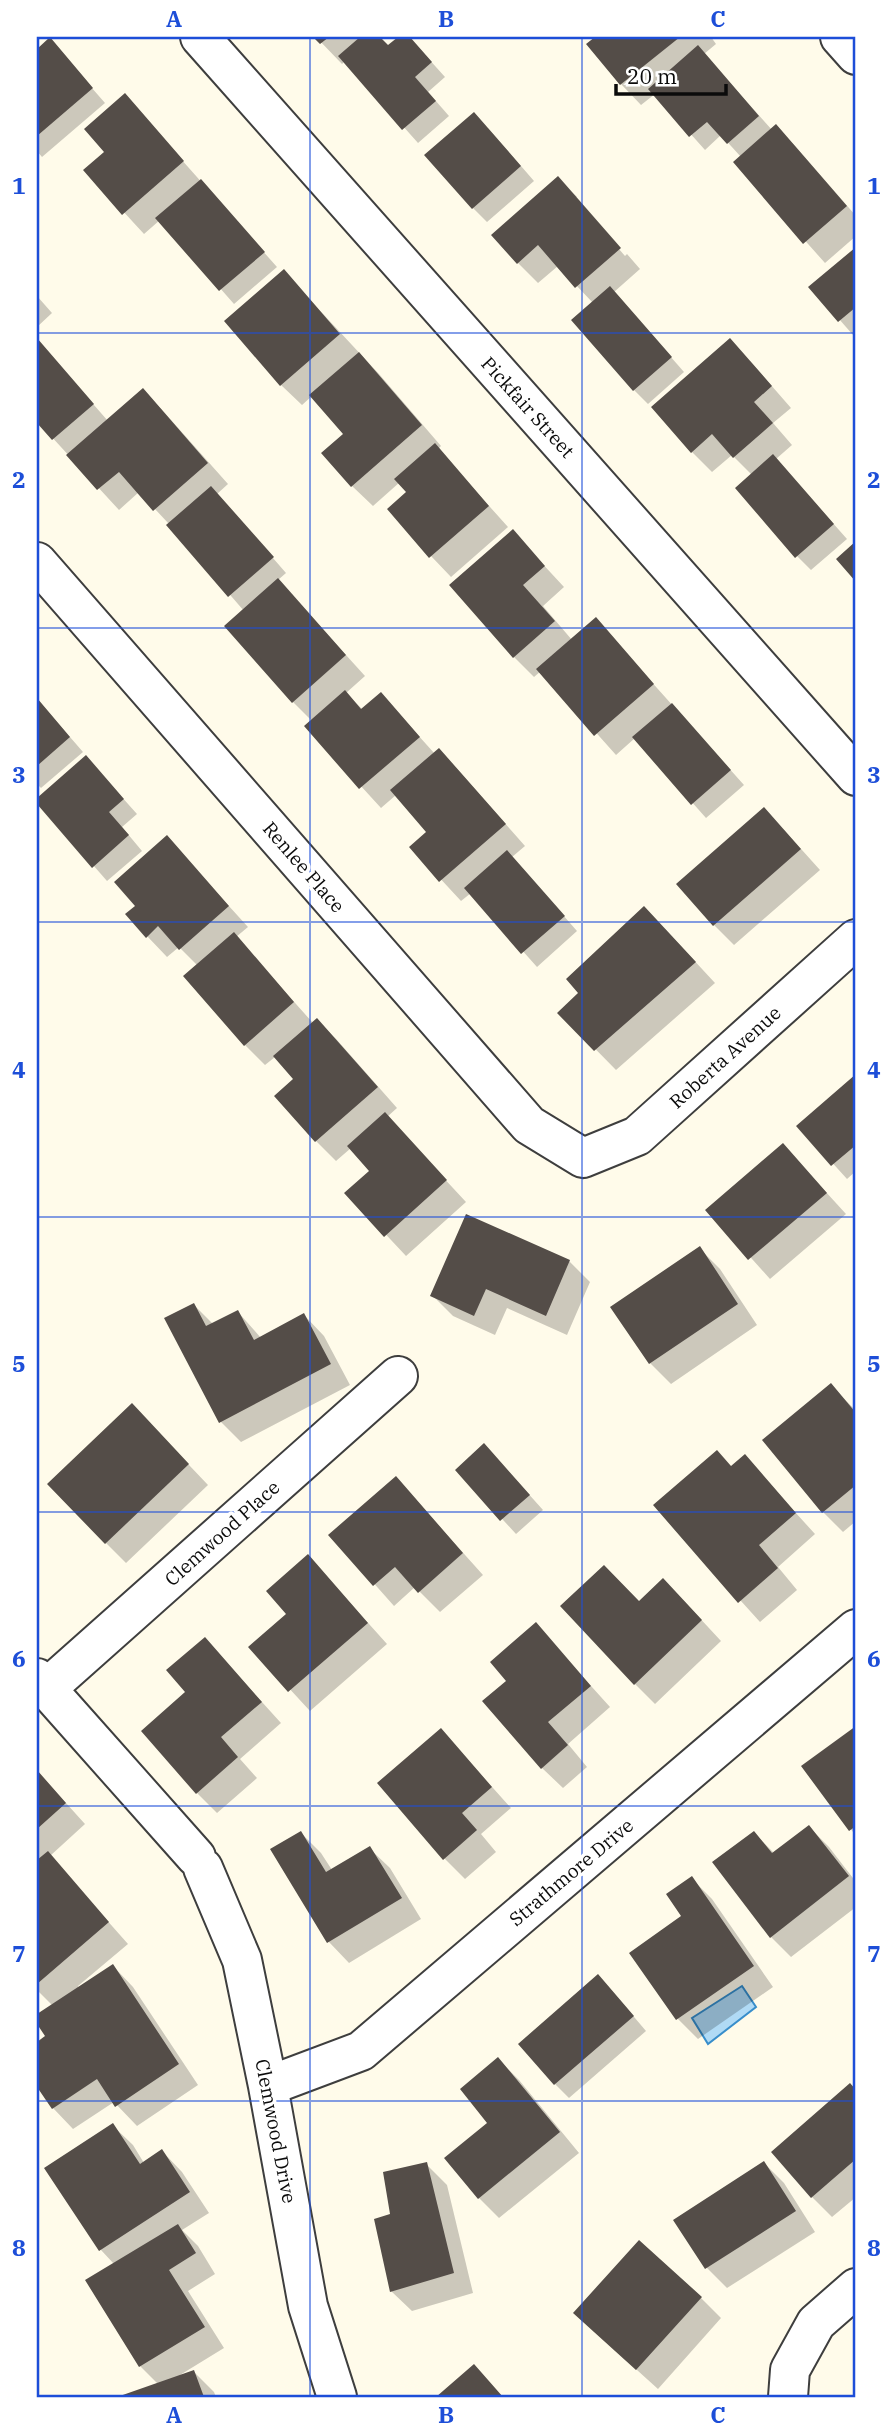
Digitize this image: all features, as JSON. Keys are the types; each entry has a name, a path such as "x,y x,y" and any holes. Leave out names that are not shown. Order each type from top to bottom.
{"street":[{"name":"Pickfair Street","path":"200,37 856,776"},
{"path":"840,37 856,55"},
{"name":"Renlee Place","path":"37,562 529,1125 583,1158"},
{"name":"Roberta Avenue","path":"583,1158 637,1136 856,939"},
{"name":"Clemwood Place","path":"41,1683 398,1376"},
{"name":"Strathmore Drive","path":"268,2087 361,2051 856,1629"},
{"name":"Clemwood Drive","path":"41,1683 200,1862 242,1960 308,2306 337,2397"},
{"path":"788,2397 790,2370 816,2323 856,2288"}],"water":[{"path":"742,1986 756,2007 708,2044 692,2018"}],"building":[{"path":"50,37 93,88 37,136 37,49"},
{"path":"313,37 329,37 320,44"},
{"path":"360,37 380,37 388,45 398,37 410,37 432,62 415,77 436,101 402,130 338,56"},
{"path":"595,37 680,37 620,85 586,44"},
{"path":"698,45 759,116 727,144 707,122 689,137 648,89"},
{"path":"125,93 184,161 122,215 83,170 104,152 84,129"},
{"path":"474,112 521,166 472,209 424,155"},
{"path":"776,124 847,206 803,244 733,162"},
{"path":"558,176 621,248 575,288 538,245 517,264 491,235"},
{"path":"201,179 265,252 219,291 155,218"},
{"path":"856,247 856,307 838,322 808,287"},
{"path":"284,269 340,334 280,386 224,321"},
{"path":"610,286 672,357 633,391 571,320"},
{"path":"37,338 94,404 52,440 37,423"},
{"path":"730,338 772,386 754,402 773,423 733,458 712,434 691,453 651,407"},
{"path":"359,352 422,425 351,487 321,453 343,434 309,395"},
{"path":"143,388 208,463 153,511 119,472 97,490 66,455"},
{"path":"435,443 489,506 429,558 387,509 406,492 394,479"},
{"path":"773,454 834,524 795,558 735,488"},
{"path":"211,486 274,557 228,597 166,525"},
{"path":"513,529 545,566 523,585 555,621 513,658 449,585"},
{"path":"856,541 856,582 836,559"},
{"path":"278,578 346,655 292,703 224,626"},
{"path":"596,617 654,684 594,736 536,669"},
{"path":"345,690 361,709 381,692 420,737 359,789 304,726"},
{"path":"37,698 70,737 37,766"},
{"path":"672,703 731,770 691,805 632,737"},
{"path":"439,748 506,824 439,882 409,847 426,832 390,790"},
{"path":"86,755 124,799 109,812 129,835 92,868 37,804 37,798"},
{"path":"764,807 801,849 713,926 676,884"},
{"path":"167,835 229,906 179,950 158,926 146,938 125,914 135,906 114,882"},
{"path":"507,850 565,916 521,954 464,888"},
{"path":"644,906 696,962 594,1051 557,1013 578,993 566,979"},
{"path":"234,932 294,1002 244,1046 183,976"},
{"path":"317,1018 378,1087 315,1142 274,1096 293,1079 273,1056"},
{"path":"856,1074 856,1145 831,1166 796,1126"},
{"path":"385,1112 447,1180 384,1237 344,1193 369,1171 347,1146"},
{"path":"783,1143 827,1193 748,1260 705,1210"},
{"path":"466,1214 570,1260 546,1316 486,1289 474,1316 430,1296"},
{"path":"700,1246 738,1304 649,1364 610,1307"},
{"path":"194,1303 206,1326 238,1310 254,1340 304,1313 331,1364 219,1423 164,1318"},
{"path":"831,1383 856,1413 856,1485 822,1513 762,1440"},
{"path":"132,1403 189,1464 105,1544 47,1484"},
{"path":"484,1443 530,1495 500,1521 455,1470"},
{"path":"717,1450 731,1466 745,1454 796,1513 759,1545 778,1568 738,1603 653,1505"},
{"path":"396,1476 463,1553 418,1593 395,1567 373,1586 328,1535"},
{"path":"308,1554 368,1623 288,1692 248,1647 286,1614 266,1591"},
{"path":"604,1565 639,1601 663,1578 702,1620 634,1685 560,1606"},
{"path":"536,1622 591,1686 548,1722 568,1745 541,1769 482,1701 506,1681 490,1662"},
{"path":"205,1637 262,1702 221,1737 238,1757 196,1794 141,1731 185,1692 166,1670"},
{"path":"856,1726 856,1826 849,1831 801,1766"},
{"path":"441,1728 492,1787 462,1813 477,1830 443,1860 377,1783"},
{"path":"37,1770 66,1803 37,1829"},
{"path":"809,1825 849,1876 770,1938 712,1862 754,1831 772,1853"},
{"path":"301,1831 326,1872 370,1846 402,1898 327,1943 270,1849"},
{"path":"48,1851 109,1922 37,1984 37,1860"},
{"path":"692,1876 754,1966 676,2020 629,1953 681,1916 666,1894"},
{"path":"113,1964 179,2064 115,2107 97,2079 52,2109 37,2087 37,2042 45,2036 37,2024 37,2014"},
{"path":"598,1974 634,2016 554,2085 518,2044"},
{"path":"498,2057 560,2132 478,2199 444,2158 487,2123 460,2089"},
{"path":"850,2083 856,2090 856,2159 811,2198 771,2152"},
{"path":"113,2123 140,2164 162,2149 190,2192 99,2251 44,2168"},
{"path":"764,2161 796,2211 705,2269 673,2220"},
{"path":"427,2162 454,2273 390,2292 374,2219 390,2214 383,2172"},
{"path":"178,2224 196,2253 169,2270 205,2327 139,2367 85,2280"},
{"path":"639,2240 702,2297 636,2370 573,2313"},
{"path":"474,2364 503,2397 436,2397"},
{"path":"194,2370 204,2397 117,2397"}]}
